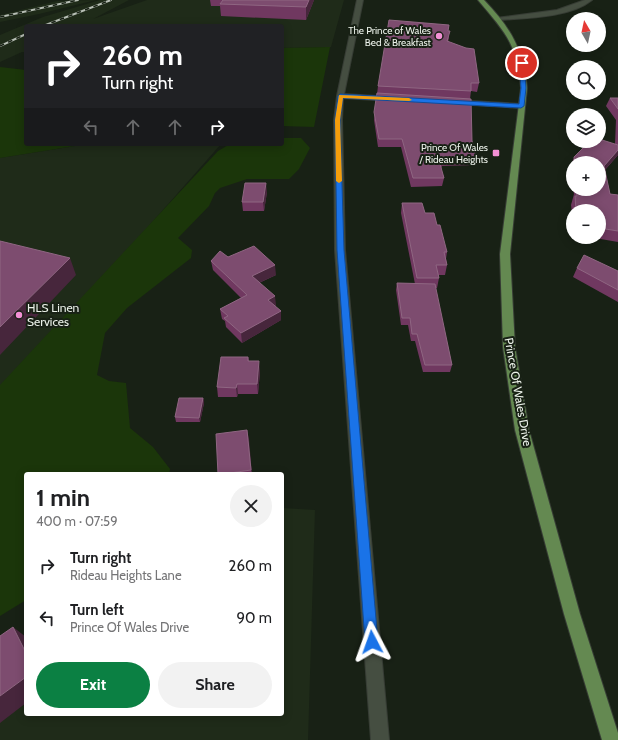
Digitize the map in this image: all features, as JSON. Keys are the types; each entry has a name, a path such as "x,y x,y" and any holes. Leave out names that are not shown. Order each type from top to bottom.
{"main road":[{"name":"Prince Of Wales Drive","path":"481,0 499,18 509,33 520,55 524,71 505,254 508,347 522,430 572,614 611,740"}],"street":[{"path":"360,0 340,96 338,120 340,250 380,740"},
{"path":"499,18 542,14 573,7 589,0"},
{"path":"340,96 399,99"},
{"path":"447,102 521,106"}],"shaded area":[{"path":"96,0 0,22 0,15 57,1"},
{"path":"100,0 129,0 93,19 147,0 344,0 331,47 284,48 284,24 26,24 43,17"},
{"path":"24,25 24,52 0,62 0,35"},
{"path":"75,146 219,146 0,395 0,158"},
{"path":"284,508 315,510 308,740 0,740 0,654 24,636 24,716 284,716"}],"green space":[{"path":"330,47 314,127 284,126 284,48"},
{"path":"0,67 24,70 24,146 75,146 0,158"},
{"path":"284,138 301,138 310,148 299,169 289,179 247,179 220,188 215,193 209,206 178,238 192,250 191,258 127,308 105,333 97,375 109,381 126,383 130,428 153,447 170,469 169,472 24,472 24,601 0,616 0,385 218,151 227,146 284,146"}],"building":[{"path":"223,0 309,0 306,7 220,4"},
{"path":"389,20 449,25 448,31 450,31 447,41 466,48 474,49 479,83 471,83 471,91 378,86"},
{"path":"377,93 471,99 472,141 477,156 440,157 442,164 440,164 444,178 413,178 402,139 379,139 374,112"},
{"path":"610,98 618,98 618,109"},
{"path":"606,141 618,145 618,150 606,164 606,156 575,156 583,148 606,148"},
{"path":"606,175 610,194 618,195 618,231 606,229 606,204 576,204 575,196 606,196"},
{"path":"245,183 266,183 263,202 242,202"},
{"path":"402,203 422,203 425,213 434,213 437,225 440,225 447,252 444,252 447,265 436,265 439,278 417,278"},
{"path":"0,241 70,258 0,327"},
{"path":"254,246 275,265 252,276 275,296 268,300 281,311 241,333 224,318 228,316 220,309 247,295 211,261 220,251 228,257"},
{"path":"584,255 618,271 618,290 577,268"},
{"path":"397,283 435,284 452,365 425,365 417,334 412,334 410,318 402,318"},
{"path":"221,357 248,357 248,361 259,361 257,384 237,384 236,388 217,387"},
{"path":"179,398 203,398 199,418 175,417"},
{"path":"247,430 251,470 218,472 216,434"},
{"path":"13,627 24,649 24,678 0,696 0,636"}],"railway":[{"path":"0,17 78,0"},
{"path":"48,24 111,0"},
{"path":"0,46 24,35"}],"slow traffic":[{"path":"339,181 338,120 340,96 409,100"}],"place":[{"name":"The Prince of Wales Bed & Breakfast","path":"439,36"},
{"name":"Prince Of Wales / Rideau Heights","path":"496,153"},
{"name":"HLS Linen Services","path":"19,315"}],"route":[{"path":"372,642 340,250 338,120 340,96 521,106 524,88 524,71 522,63"}]}
